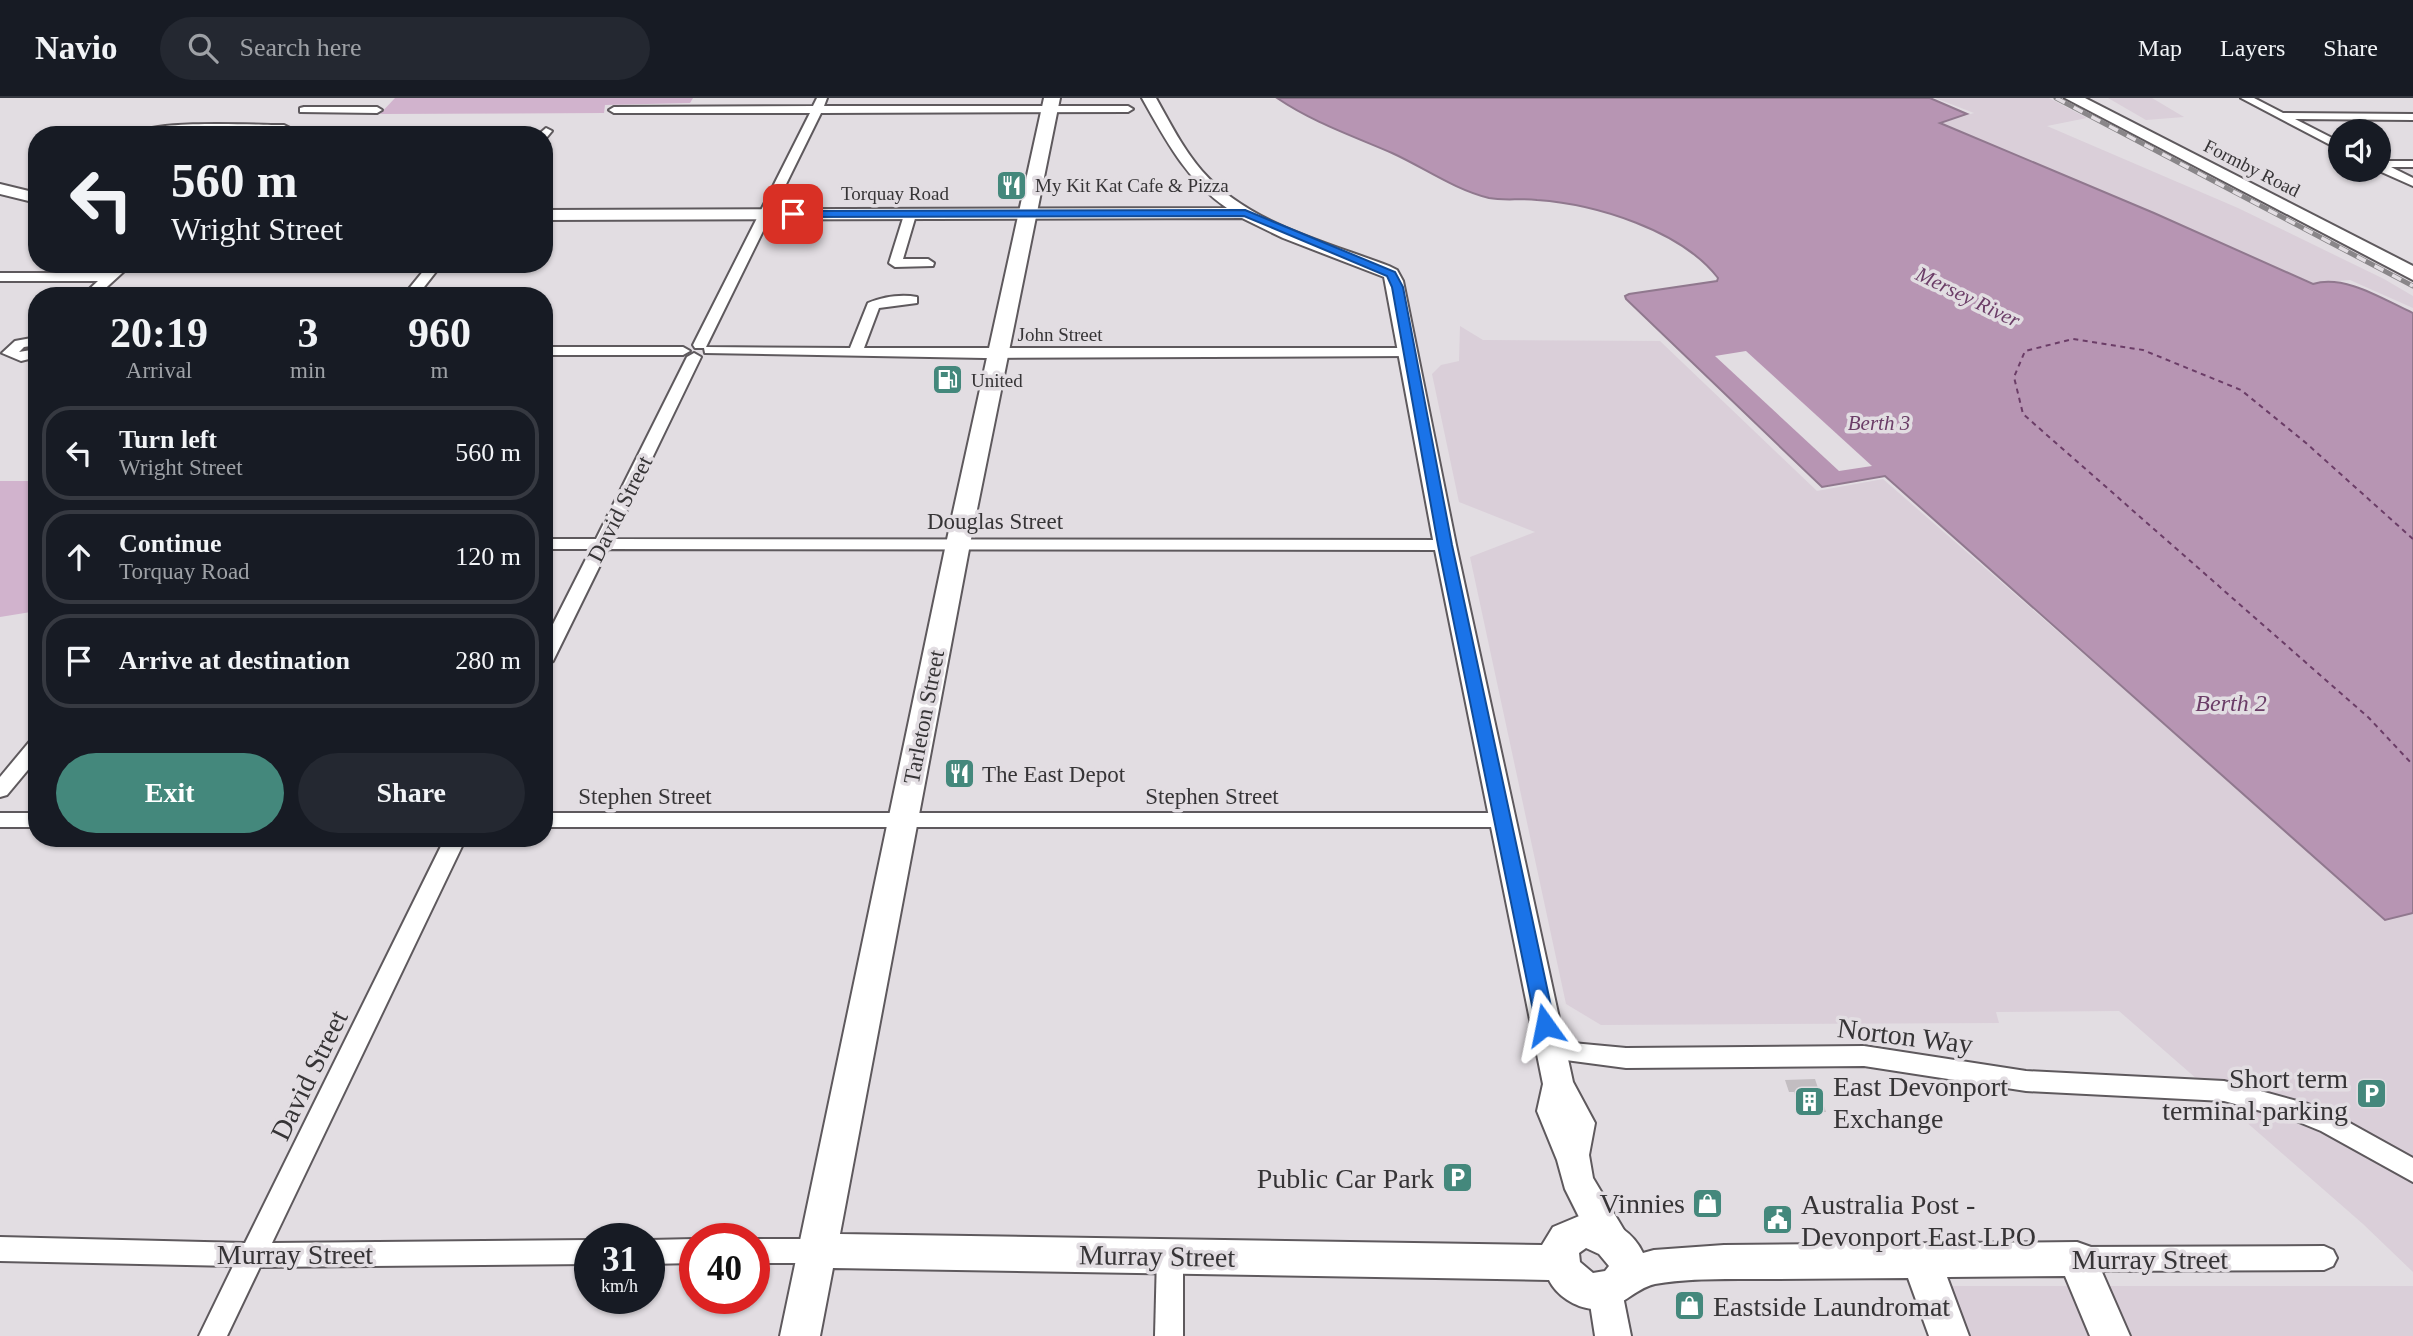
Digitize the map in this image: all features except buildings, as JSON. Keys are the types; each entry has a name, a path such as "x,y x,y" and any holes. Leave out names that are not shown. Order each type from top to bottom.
{"main road":[{"name":"Formby Road","path":"2073,98 2413,274"},
{"name":"Formby Road","path":"2088,98 2195,159 2413,267"},
{"name":"Tarleton Street","path":"800,1336 958,544 1050,104"},
{"name":"Murray Street","path":"817,1251 1170,1256 1565,1250 1584,1231 1594,1232 1616,1264 1654,1268 1724,1262 2077,1259"},
{"path":"1565,1250 1574,1283 1591,1291 1616,1264"},
{"path":"2077,1259 2110,1336"},
{"path":"1921,1260 1949,1336"}],"street":[{"path":"286,126 317,98"},
{"path":"1149,98 1204,182 1245,213 1391,274 1397,287 1445,545 1558,1084 1553,1111 1616,1264 1613,1336"},
{"path":"2246,98 2328,141"},
{"path":"614,110 820,104 1050,104 1128,109"},
{"name":"David Street","path":"553,643 734,274 769,214 820,104"},
{"path":"304,110 377,110"},
{"path":"2281,116 2413,117"},
{"path":"2391,165 2413,164"},
{"path":"2391,172 2413,183"},
{"path":"0,189 28,196"},
{"name":"Torquay Road","path":"553,215 1245,213"},
{"path":"910,215 895,263 928,263"},
{"path":"99,287 115,273"},
{"path":"417,287 429,273"},
{"path":"0,277 110,277"},
{"path":"855,352 873,306 883,302 912,300"},
{"path":"9,355 28,346"},
{"name":"John Street","path":"553,351 999,354 1409,352"},
{"path":"9,355 28,354"},
{"name":"Douglas Street","path":"553,544 1445,545"},
{"path":"0,790 28,757"},
{"path":"0,820 28,820"},
{"name":"Stephen Street","path":"553,820 1503,821"},
{"name":"David Street","path":"213,1336 452,847"},
{"name":"Norton Way","path":"1551,1051 1626,1058 1864,1056 2026,1081 2213,1090 2251,1096 2299,1111 2330,1124 2413,1171"},
{"path":"1565,1250 1575,1215 1575,1166"},
{"name":"Murray Street","path":"0,1249 254,1255 574,1252"},
{"name":"Murray Street","path":"770,1251 817,1251"},
{"path":"1169,1336 1170,1256"},
{"name":"Murray Street","path":"2077,1259 2324,1258"}],"shaded area":[{"path":"395,98 693,98 690,103 605,105 604,113 380,114"},
{"path":"1935,98 2049,98 2087,118 2047,126 2238,208 2384,279 2413,296 2413,308 2350,280 2313,283 1942,123 1974,113"},
{"path":"2108,98 2152,98 2184,117 2146,120"},
{"path":"1460,326 1483,340 1660,341 1817,491 1883,479 2380,913 2413,905 2413,1272 2363,1224 2119,1011 1996,1012 1999,1023 1601,1025 1566,1004 1470,557 1535,532 1459,502 1432,374 1441,365 1459,361"},
{"path":"0,481 28,481 28,612 0,617"},
{"path":"1913,1286 2413,1286 2413,1336 1932,1336"}],"water":[{"path":"1277,98 1930,98 1967,114 1940,123 2154,213 2313,284 2338,282 2351,285 2413,313 2413,913 2385,920 1885,476 1822,487 1626,299 1625,296 1629,294 1717,281 1718,278 1702,261 1682,246 1635,222 1585,207 1537,200 1495,199 1476,194 1318,121"}],"pier":[{"path":"1746,351 1872,466 1839,471 1715,356"}],"ferry route":[{"path":"2413,539 2306,443 2241,390 2143,350 2073,339 2025,351 2014,377 2023,414 2369,718 2413,765"}],"railway":[{"path":"2056,98 2413,286"}],"place":[{"name":"My Kit Kat Cafe & Pizza","path":"1012,185"},
{"name":"United","path":"948,380"},
{"name":"The East Depot","path":"959,774"},
{"name":"Short term terminal parking","path":"2371,1094"},
{"name":"East Devonport Exchange","path":"1810,1102"},
{"name":"Public Car Park","path":"1457,1178"},
{"name":"Vinnies","path":"1708,1203"},
{"name":"Australia Post - Devonport East LPO","path":"1778,1220"},
{"name":"Eastside Laundromat","path":"1690,1306"}],"route":[{"path":"793,214 1245,213 1273,227 1391,274 1397,287 1445,545 1545,1025"}],"water label":[{"name":"Mersey River","path":"1968,297"},
{"name":"Berth 3","path":"1879,423"},
{"name":"Berth 2","path":"2231,703"}]}
